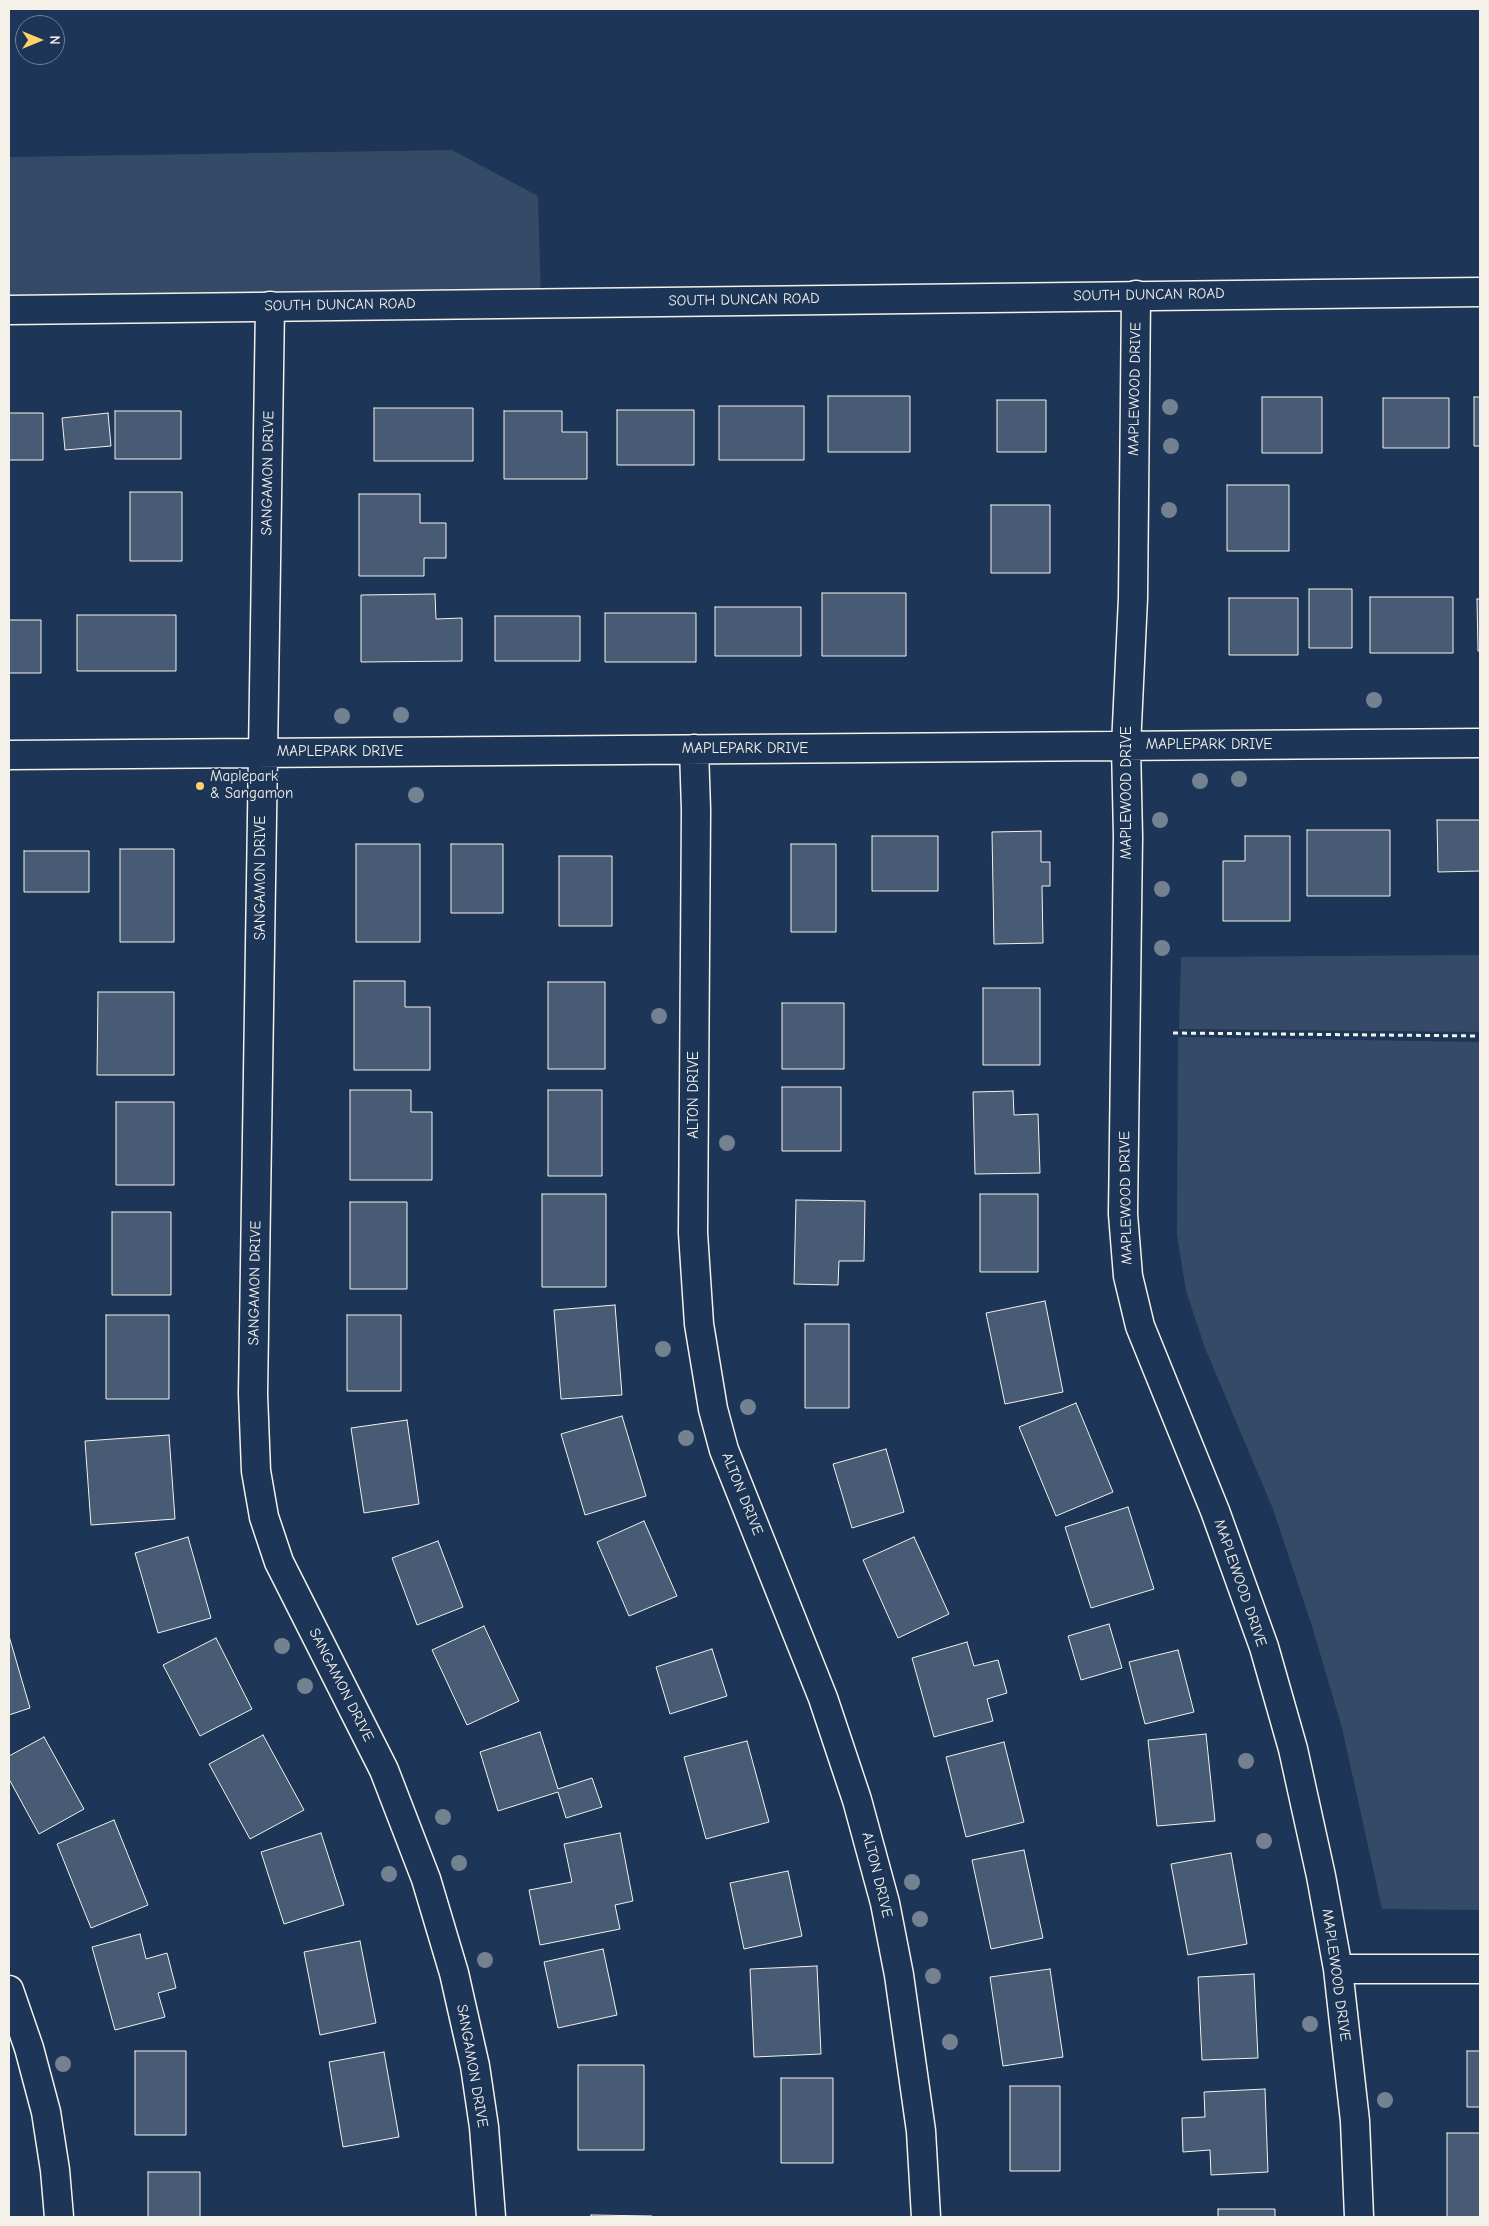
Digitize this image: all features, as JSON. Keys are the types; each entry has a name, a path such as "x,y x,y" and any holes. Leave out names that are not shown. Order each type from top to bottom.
{"street":[{"name":"SOUTH DUNCAN ROAD","path":"9,310 1480,292"},
{"name":"MAPLEWOOD DRIVE","path":"1136,296 1132,598 1126,746 1128,838 1123,1214 1128,1276 1140,1326 1215,1511 1264,1647 1293,1748 1321,1876 1338,1969 1355,2121 1359,2217"},
{"name":"SANGAMON DRIVE","path":"270,306 270,450 262,753 253,1394 256,1471 264,1517 279,1562 384,1770 426,1879 454,1973 475,2066 484,2127 491,2217"},
{"name":"MAPLEPARK DRIVE","path":"9,755 1480,743"},
{"name":"ALTON DRIVE","path":"694,749 696,810 692,1233 699,1324 712,1409 724,1450 823,1698 857,1800 885,1903 899,1974 921,2131 926,2217"},
{"path":"1338,1969 1480,1969"},
{"path":"9,1990 29,2048 46,2112 55,2170 58,2217"}],"path":[{"path":"1173,1033 1480,1036"}],"shaded area":[{"path":"452,150 538,196 541,302 9,310 9,157"},
{"path":"1480,955 1480,1032 1179,1029 1181,957"},
{"path":"1178,1037 1480,1042 1480,1910 1382,1909 1342,1728 1312,1626 1273,1509 1205,1348 1186,1291 1177,1235"}],"building":[{"path":"828,396 910,396 910,452 828,452"},
{"path":"1262,397 1322,397 1322,453 1262,453"},
{"path":"1474,397 1480,397 1480,446 1474,446"},
{"path":"1383,398 1449,398 1449,448 1383,448"},
{"path":"997,400 1046,400 1046,452 997,452"},
{"path":"719,406 804,406 804,460 719,460"},
{"path":"374,408 473,408 473,461 374,461"},
{"path":"617,410 694,410 694,465 617,465"},
{"path":"115,411 181,411 181,459 115,459"},
{"path":"504,411 562,411 562,432 587,432 587,479 504,479"},
{"path":"9,413 43,413 43,460 9,460"},
{"path":"108,413 111,446 65,450 62,418"},
{"path":"1227,485 1289,485 1289,551 1227,551"},
{"path":"130,492 182,492 182,561 130,561"},
{"path":"359,494 420,494 420,523 446,523 446,558 424,558 424,576 359,576"},
{"path":"991,505 1050,505 1050,573 991,573"},
{"path":"1309,589 1352,589 1352,648 1309,648"},
{"path":"822,593 906,593 906,656 822,656"},
{"path":"435,594 436,619 462,618 462,661 361,662 361,595"},
{"path":"1370,597 1453,597 1453,653 1370,653"},
{"path":"1229,598 1298,598 1298,655 1229,655"},
{"path":"1477,599 1480,599 1480,651 1478,651"},
{"path":"715,607 801,607 801,656 715,656"},
{"path":"605,613 696,613 696,662 605,662"},
{"path":"77,615 176,615 176,671 77,671"},
{"path":"495,616 580,616 580,661 495,661"},
{"path":"9,620 41,620 41,673 9,673"},
{"path":"1437,820 1480,820 1480,871 1438,872"},
{"path":"1307,830 1390,830 1390,896 1307,896"},
{"path":"1041,831 1041,862 1050,862 1050,886 1042,886 1043,943 994,944 992,832"},
{"path":"872,836 938,836 938,891 872,891"},
{"path":"1245,836 1290,836 1290,921 1223,921 1223,861 1245,861"},
{"path":"356,844 420,844 420,942 356,942"},
{"path":"451,844 503,844 503,913 451,913"},
{"path":"791,844 836,844 836,932 791,932"},
{"path":"120,849 174,849 174,942 120,942"},
{"path":"24,851 89,851 89,892 24,892"},
{"path":"559,856 612,856 612,926 559,926"},
{"path":"354,981 405,981 405,1007 430,1007 430,1070 354,1070"},
{"path":"548,982 605,982 605,1069 548,1069"},
{"path":"983,988 1040,988 1040,1065 983,1065"},
{"path":"98,992 174,992 174,1075 97,1075"},
{"path":"782,1003 844,1003 844,1069 782,1069"},
{"path":"782,1087 841,1087 841,1151 782,1151"},
{"path":"350,1090 411,1090 411,1112 432,1112 432,1180 350,1180"},
{"path":"548,1090 602,1090 602,1176 548,1176"},
{"path":"1013,1091 1014,1115 1038,1114 1040,1173 975,1174 973,1092"},
{"path":"116,1102 174,1102 174,1185 116,1185"},
{"path":"542,1194 606,1194 606,1287 542,1287"},
{"path":"980,1194 1038,1194 1038,1272 980,1272"},
{"path":"796,1200 865,1201 864,1261 839,1261 838,1285 794,1284"},
{"path":"350,1202 407,1202 407,1289 350,1289"},
{"path":"112,1212 171,1212 171,1295 112,1295"},
{"path":"1045,1301 1063,1392 1005,1404 986,1313"},
{"path":"615,1305 622,1395 561,1399 554,1310"},
{"path":"106,1315 169,1315 169,1399 106,1399"},
{"path":"347,1315 401,1315 401,1391 347,1391"},
{"path":"805,1324 849,1324 849,1408 805,1408"},
{"path":"1076,1403 1113,1492 1056,1516 1019,1427"},
{"path":"622,1416 646,1496 585,1515 561,1434"},
{"path":"407,1420 419,1504 364,1513 351,1428"},
{"path":"169,1435 175,1519 91,1525 85,1441"},
{"path":"886,1449 904,1512 852,1528 833,1464"},
{"path":"1128,1507 1154,1589 1091,1608 1065,1527"},
{"path":"644,1521 677,1596 629,1616 597,1542"},
{"path":"188,1537 211,1618 158,1633 135,1553"},
{"path":"914,1537 949,1614 898,1638 863,1560"},
{"path":"438,1541 463,1607 417,1625 392,1558"},
{"path":"1109,1624 1122,1668 1081,1680 1068,1636"},
{"path":"484,1626 519,1701 467,1725 432,1650"},
{"path":"9,1636 30,1708 9,1715"},
{"path":"216,1638 252,1709 200,1736 163,1665"},
{"path":"967,1642 974,1666 998,1660 1007,1693 987,1699 993,1721 934,1737 912,1658"},
{"path":"712,1649 727,1696 670,1714 656,1667"},
{"path":"1178,1650 1194,1712 1145,1724 1129,1662"},
{"path":"540,1732 558,1789 592,1778 602,1807 566,1818 558,1792 498,1811 480,1752"},
{"path":"1206,1734 1215,1821 1157,1826 1148,1740"},
{"path":"263,1735 304,1810 250,1839 209,1764"},
{"path":"44,1737 84,1809 39,1834 9,1779 9,1756"},
{"path":"747,1741 769,1822 706,1839 684,1757"},
{"path":"1004,1742 1024,1822 966,1837 946,1757"},
{"path":"114,1820 148,1905 91,1928 57,1844"},
{"path":"321,1833 344,1905 284,1924 261,1852"},
{"path":"620,1833 633,1901 615,1905 620,1929 540,1945 529,1890 572,1882 564,1844"},
{"path":"1024,1850 1043,1938 991,1949 972,1860"},
{"path":"1231,1853 1247,1944 1188,1955 1171,1864"},
{"path":"788,1871 802,1936 744,1949 730,1883"},
{"path":"140,1934 146,1959 167,1953 176,1988 158,1993 165,2017 115,2030 92,1947"},
{"path":"360,1941 376,2023 320,2035 304,1952"},
{"path":"603,1949 617,2015 558,2028 544,1962"},
{"path":"817,1966 821,2054 754,2057 750,1969"},
{"path":"1050,1969 1063,2057 1003,2066 990,1977"},
{"path":"1254,1974 1258,2058 1202,2060 1198,1977"},
{"path":"135,2051 186,2051 186,2135 135,2135"},
{"path":"1467,2051 1480,2051 1480,2107 1467,2107"},
{"path":"384,2052 399,2137 343,2147 329,2062"},
{"path":"578,2065 644,2065 644,2150 578,2150"},
{"path":"781,2078 833,2078 833,2163 781,2163"},
{"path":"1010,2086 1060,2086 1060,2171 1010,2171"},
{"path":"1265,2089 1268,2172 1211,2175 1210,2150 1183,2152 1182,2118 1205,2117 1204,2092"},
{"path":"1447,2133 1480,2133 1480,2217 1447,2217"},
{"path":"148,2172 200,2172 200,2217 148,2217"},
{"path":"1218,2209 1275,2209 1275,2217 1218,2217"},
{"path":"591,2215 652,2216 652,2217 591,2217"}],"place":[{"name":"Maplepark & Sangamon","path":"200,786"}]}
